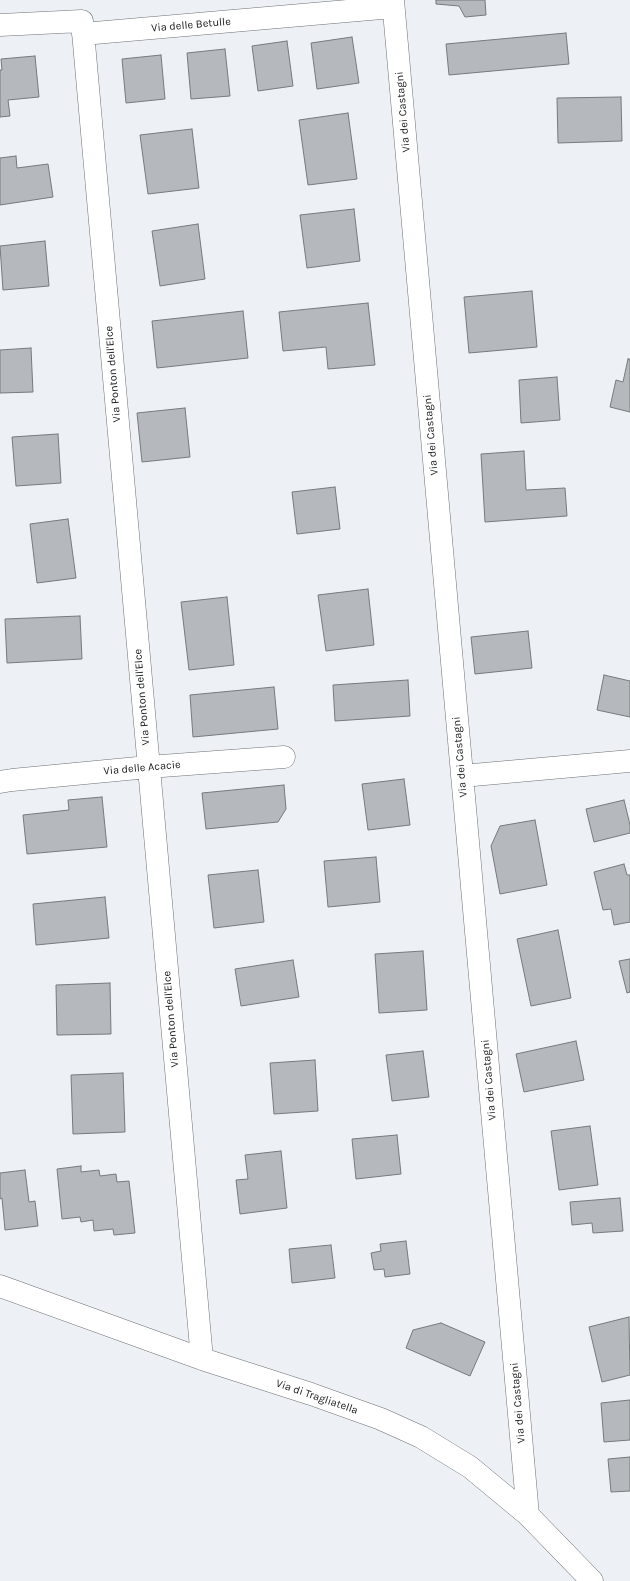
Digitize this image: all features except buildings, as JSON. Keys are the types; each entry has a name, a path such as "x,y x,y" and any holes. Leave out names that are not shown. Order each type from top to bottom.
{"street":[{"name":"Via delle Betulle","path":"83,34 393,4"},
{"name":"Via dei Castagni","path":"393,4 528,1515"},
{"path":"0,24 82,21 83,34"},
{"name":"Via Ponton dell'Elce","path":"83,34 202,1359"},
{"name":"Via delle Acacie","path":"0,782 148,767 284,757"},
{"path":"462,776 630,760"},
{"name":"Via di Tragliatella","path":"0,1286 202,1359 311,1394 381,1419 420,1437 470,1468 528,1515 592,1581"}]}
